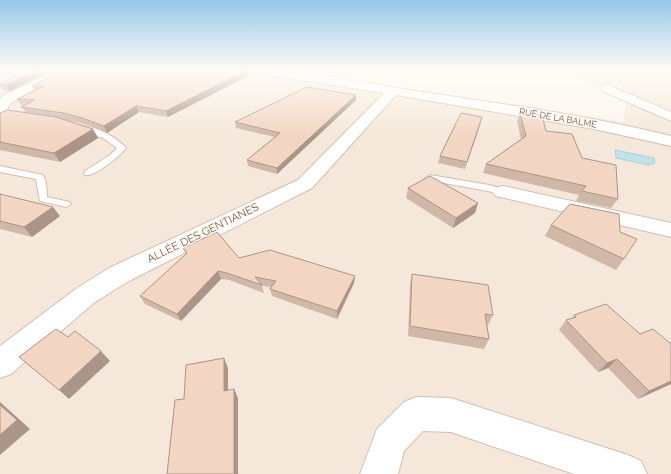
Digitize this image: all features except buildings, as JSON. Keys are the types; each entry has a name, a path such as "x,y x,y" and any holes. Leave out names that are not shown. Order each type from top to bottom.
{"street":[{"path":"3,113 3,104 9,98 21,92"},
{"name":"ALLÉE DES GENTIANES","path":"0,364 86,294 120,274 305,184 392,92"},
{"name":"RUE DE LA BALME","path":"406,92 580,122 671,142"},
{"path":"615,92 671,117"},
{"path":"503,192 671,230"},
{"path":"379,474 389,441 416,414 451,415 628,474"}],"lane":[{"path":"74,126 106,136 122,148 88,173"},
{"path":"0,169 40,177 43,182 41,192 43,199 66,204"},
{"path":"430,178 489,188 503,192"}],"shaded area":[{"path":"0,92 428,92 623,122 626,101 609,92 671,92 671,474 0,474"}],"water":[{"path":"615,150 654,158 655,163 649,165 616,158"}]}
